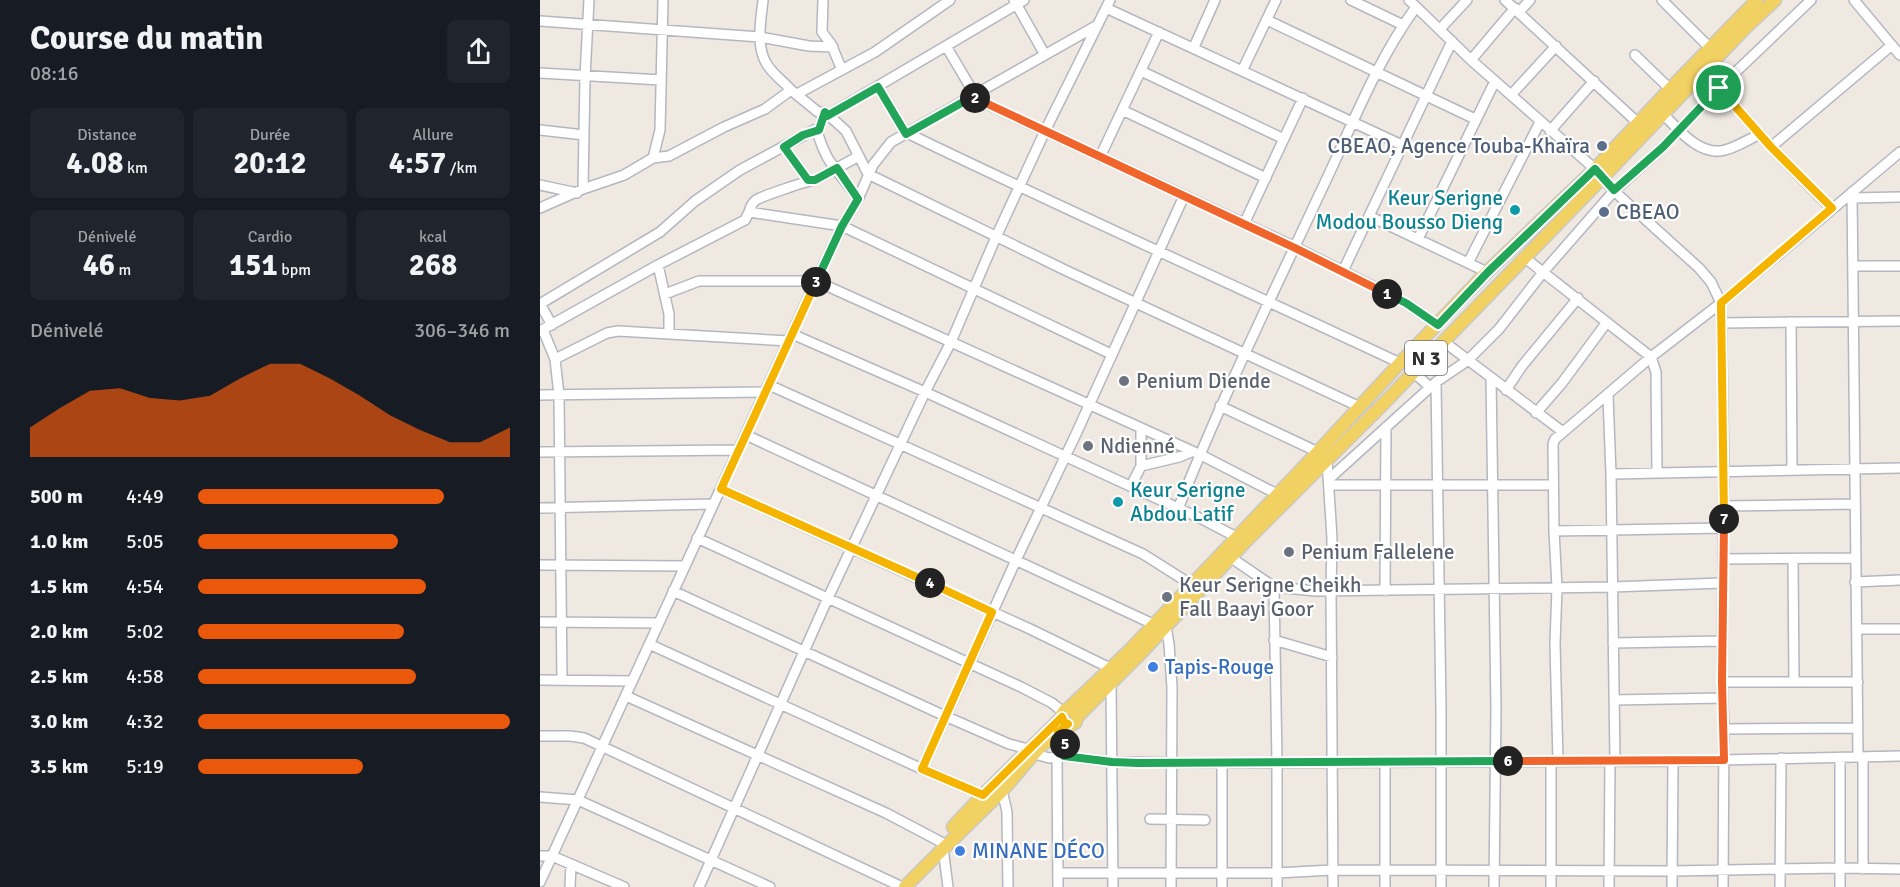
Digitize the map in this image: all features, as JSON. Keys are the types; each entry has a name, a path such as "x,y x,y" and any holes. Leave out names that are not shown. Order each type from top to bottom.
{"main road":[{"name":"N 3","path":"1066,718 1111,684 1166,626 1230,557 1241,539 1277,494 1323,456 1359,407 1488,272 1663,114 1757,0"},
{"name":"N 3","path":"942,845 983,795 1066,718 1153,624 1323,456 1413,372 1525,258 1599,173 1638,123 1670,89 1775,0"},
{"name":"N 3","path":"900,886 1002,790 1032,751"}],"street":[{"path":"580,191 589,0"},
{"path":"653,158 660,130 663,0"},
{"path":"763,0 759,37 763,58 794,92 846,131 868,174 1135,303 1359,407"},
{"path":"823,0 822,32 833,47 842,70"},
{"path":"540,208 624,175 653,158 669,156 724,127 765,110 794,92 875,52 950,0"},
{"path":"1194,47 1215,0"},
{"path":"1243,69 1276,0"},
{"path":"1351,0 1403,25"},
{"path":"1440,29 1467,0"},
{"path":"1506,0 1638,123"},
{"path":"1471,60 1517,10 1530,0"},
{"path":"1662,0 1714,52"},
{"path":"1330,482 1433,384 1467,361 1499,329 1544,271 1614,190 1663,147 1719,88 1811,0"},
{"path":"1854,0 1900,55"},
{"path":"562,680 560,394 555,359 540,304 660,232 695,201 740,170 816,129 819,130 826,114 878,87 1018,2 1045,55"},
{"path":"699,887 827,600 951,342 1045,131 1108,4 1159,32 1243,69 1402,145"},
{"path":"1178,509 1196,454 1246,354 1354,122 1412,4 1471,60 1599,173 1614,190 1699,268 1711,282 1721,303 1724,472 1722,583 1724,887"},
{"path":"1267,20 1475,119"},
{"path":"540,21 759,37 833,47"},
{"path":"540,882 604,747 790,337 842,226 880,155 891,142 1096,26"},
{"path":"1100,157 1159,32"},
{"path":"1342,271 1452,41"},
{"path":"1771,147 1892,45"},
{"path":"946,46 973,96 1342,271 1406,303 1438,325"},
{"path":"1511,95 1556,46"},
{"path":"1635,55 1670,89"},
{"path":"1141,71 1284,139"},
{"path":"540,73 661,80"},
{"path":"1418,239 1495,81"},
{"path":"1550,131 1594,81"},
{"path":"878,87 907,134 1400,363"},
{"path":"1719,88 1771,147 1832,208"},
{"path":"1244,224 1303,98"},
{"path":"1122,110 1266,178"},
{"path":"1663,114 1697,145 1714,151 1726,150 1760,134"},
{"path":"1468,263 1540,122"},
{"path":"816,129 829,160 858,199"},
{"path":"540,130 584,135"},
{"path":"784,147 808,180"},
{"path":"1551,887 1557,587 1553,485 1554,444 1557,437 1608,396 1651,357 1721,303 1832,208 1852,195 1900,152"},
{"path":"545,329 658,265 746,220 754,201 808,180 815,180 859,156"},
{"path":"540,185 580,191"},
{"path":"1852,195 1900,197"},
{"path":"1852,195 1855,582 1863,868"},
{"path":"922,769 1184,196"},
{"path":"749,212 842,226 1112,354"},
{"path":"1369,216 1488,272"},
{"path":"1525,258 1651,357 1656,372 1657,473"},
{"path":"658,265 669,314 669,333"},
{"path":"1853,266 1900,266"},
{"path":"665,294 699,280 816,282 1196,454 1277,494"},
{"path":"1506,390 1522,366 1578,298"},
{"path":"1721,323 1900,321"},
{"path":"1536,413 1607,322"},
{"path":"1791,322 1792,470"},
{"path":"555,359 611,332 790,337 925,392 1241,539"},
{"path":"1443,341 1563,432"},
{"path":"1413,372 1433,384"},
{"path":"1491,378 1496,761 1494,887"},
{"path":"1433,384 1438,486 1441,887"},
{"path":"540,395 768,388 901,444 1143,554 1192,585"},
{"path":"1608,396 1614,700 1609,887"},
{"path":"1220,406 1323,456 1330,482 1333,887"},
{"path":"1385,591 1386,427"},
{"path":"1131,486 1141,466 1141,430"},
{"path":"746,435 1153,624"},
{"path":"540,452 739,450"},
{"path":"1141,466 1196,454"},
{"path":"1611,474 1900,468"},
{"path":"1330,482 1385,486 1553,485"},
{"path":"721,489 1110,668"},
{"path":"540,508 713,504"},
{"path":"1724,506 1854,504"},
{"path":"1554,531 1724,528"},
{"path":"697,538 827,600 1044,698 1066,718 1066,748 1060,757 1058,887"},
{"path":"1230,557 1274,587 1316,591 1612,587 1722,583"},
{"path":"1723,559 1855,558"},
{"path":"1793,559 1794,681"},
{"path":"540,566 685,566"},
{"path":"1855,582 1900,580"},
{"path":"1274,587 1277,887"},
{"path":"673,591 945,716 1009,744 1049,758 1112,762 1277,763 1673,761 1900,756"},
{"path":"540,622 659,623"},
{"path":"1166,626 1172,687 1171,887"},
{"path":"1857,629 1900,629"},
{"path":"1274,640 1332,657"},
{"path":"1613,644 1722,641"},
{"path":"650,644 780,705 983,795"},
{"path":"540,680 632,681"},
{"path":"1722,682 1858,682"},
{"path":"1111,684 1113,887"},
{"path":"626,696 886,813 942,845 948,887"},
{"path":"1614,700 1722,698"},
{"path":"1724,729 1858,728"},
{"path":"540,736 576,737 604,747 900,886"},
{"path":"1780,887 1781,758"},
{"path":"1840,758 1840,887"},
{"path":"1672,887 1673,761"},
{"path":"1385,762 1385,887"},
{"path":"1222,763 1222,887"},
{"path":"1002,790 1007,812 1008,887"},
{"path":"540,797 578,800 770,887"},
{"path":"1150,819 1205,820"},
{"path":"540,855 552,856 624,887"},
{"path":"570,887 571,864"},
{"path":"1059,873 1900,869"}],"place":[{"name":"CBEAO, Agence Touba-Khaïra","path":"1602,146"},
{"name":"Keur Serigne Modou Bousso Dieng","path":"1515,210"},
{"name":"CBEAO","path":"1604,212"},
{"name":"Penium Diende","path":"1124,381"},
{"name":"Ndienné","path":"1088,446"},
{"name":"Keur Serigne Abdou Latif","path":"1118,502"},
{"name":"Penium Fallelene","path":"1289,552"},
{"name":"Keur Serigne Cheikh Fall Baayi Goor","path":"1167,597"},
{"name":"Tapis-Rouge","path":"1153,667"},
{"name":"MINANE DÉCO","path":"960,851"}],"route":[{"path":"878,87 906,134 972,97 1295,248 1406,303 1438,325 1488,272 1595,169 1614,190 1663,147 1719,88 1771,147 1832,208 1721,303 1724,431 1722,698 1724,760 1112,762 1064,756 1065,739 1058,732 1068,724 1062,720 1062,717 983,795 922,769 992,612 721,489 842,226 858,199 837,168 815,180 808,180 784,147 803,135 816,129 819,130 825,112 827,116 878,87"}]}
